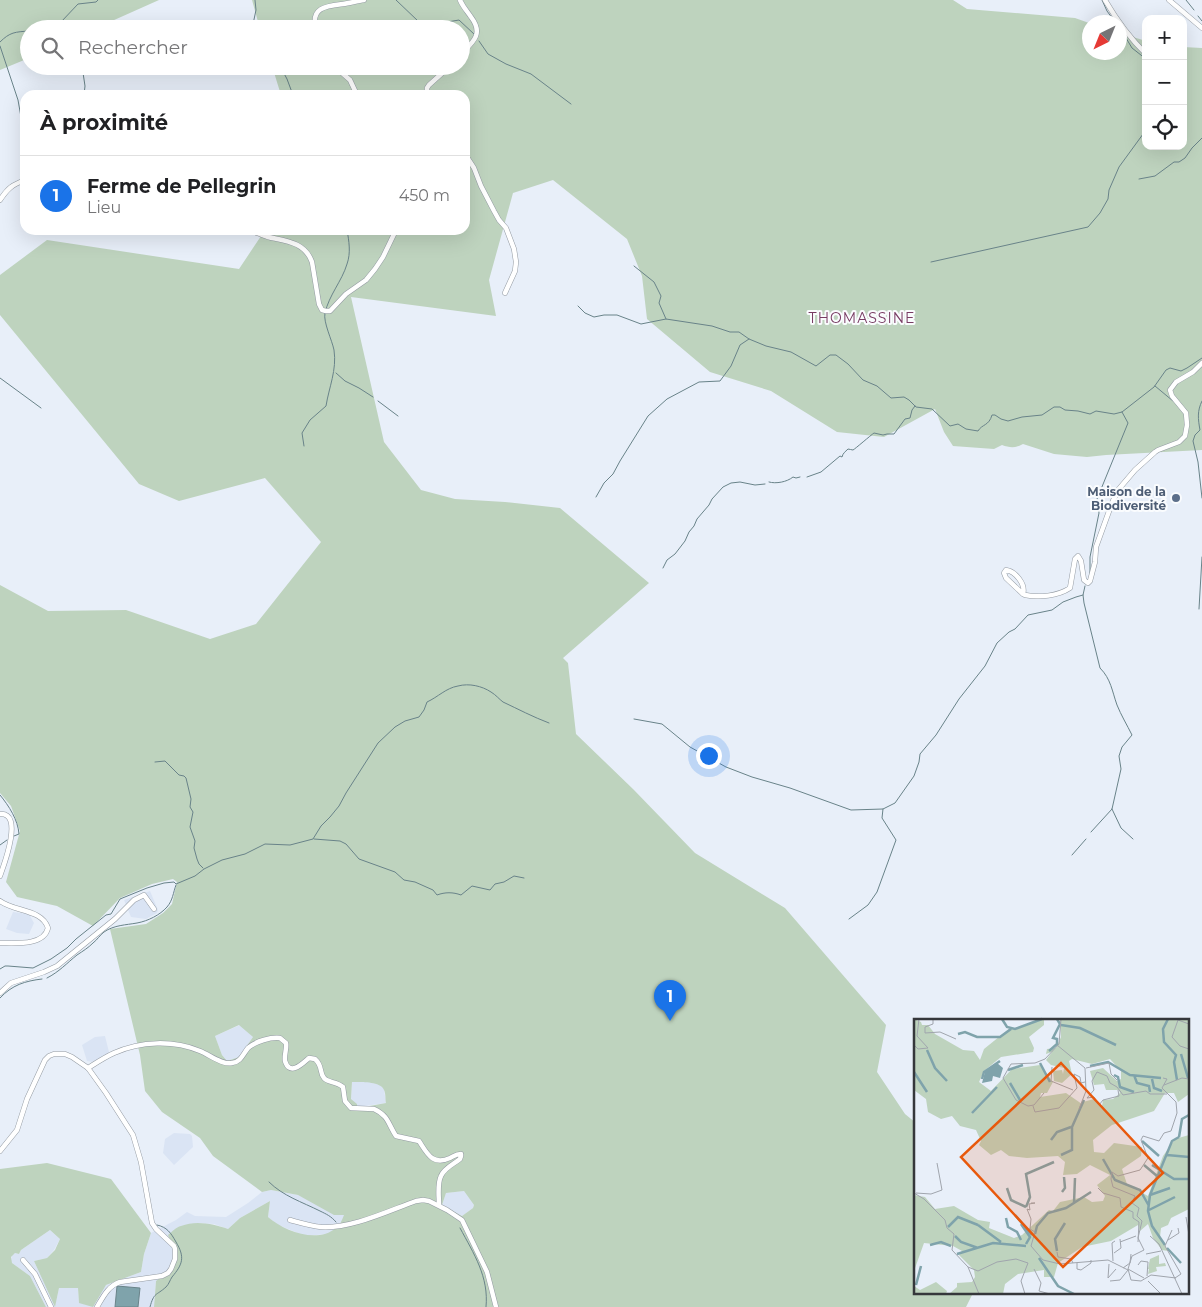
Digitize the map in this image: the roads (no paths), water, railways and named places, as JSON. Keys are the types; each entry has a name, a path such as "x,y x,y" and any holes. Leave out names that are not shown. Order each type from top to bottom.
{"street":[{"path":"315,20 316,14 322,8 364,0"},
{"path":"460,0 476,26 476,37 470,45"},
{"path":"1105,0 1113,14 1142,50"},
{"path":"1169,0 1202,28"},
{"path":"344,75 350,80 355,90"},
{"path":"427,90 429,85 440,75"},
{"path":"470,162 498,220 506,228 514,248 516,270 505,293"},
{"path":"0,200 8,188 20,182"},
{"path":"263,235 292,242 306,251 312,262 320,307 330,311 346,294 366,280 383,257 394,235"},
{"path":"1023,594 1024,588 1022,583 1010,570 1006,570 1004,573 1005,578 1023,594 1027,596 1044,596 1069,589 1077,556 1081,561 1084,580 1087,583 1090,582 1095,562 1096,547 1118,490 1154,452 1179,442 1184,437 1186,413 1172,397 1170,390 1176,382 1193,372 1202,362"},
{"path":"0,814 4,813 7,815 12,826 9,848 0,876"},
{"path":"0,993 11,983 57,966 115,919 136,899 144,896 154,909"},
{"path":"0,901 9,906 40,916 46,922 48,930 46,935 35,941 0,943"},
{"path":"88,1068 116,1052 160,1043 190,1047 222,1062 231,1063 238,1061 255,1044 273,1038 280,1038 286,1045 285,1059 289,1066 297,1068 309,1058 315,1059 320,1065 324,1078 337,1082 343,1087 345,1101 351,1108 378,1110 385,1116 396,1136 419,1141 433,1159 445,1160 460,1154 460,1159 444,1171 441,1176 439,1182 439,1205"},
{"path":"0,1151 16,1132 26,1099 43,1064 54,1054 65,1054 88,1068 133,1135 141,1162 154,1227 174,1246 176,1251 174,1263 172,1269 162,1276 116,1283 109,1289 97,1307"},
{"path":"290,1220 316,1226 331,1227 368,1218 416,1201 425,1200 439,1205 460,1218 463,1222 487,1272 496,1307"},
{"path":"23,1260 35,1274 51,1307"}],"waterway":[{"path":"63,20 78,4 96,2 98,0"},
{"path":"254,20 256,10 255,0"},
{"path":"396,0 417,20"},
{"path":"1102,0 1110,15"},
{"path":"1186,0 1194,10"},
{"path":"1198,16 1202,21"},
{"path":"470,30 474,34"},
{"path":"0,42 7,36 20,32"},
{"path":"1127,40 1132,48 1142,56"},
{"path":"479,41 488,54 531,74 571,104"},
{"path":"0,46 20,111"},
{"path":"83,75 85,90"},
{"path":"285,75 291,90"},
{"path":"931,262 1088,227 1100,213 1108,199 1109,190 1119,167 1142,135"},
{"path":"1139,179 1155,176 1174,162 1179,162 1185,158 1202,138"},
{"path":"304,446 302,433 310,420 326,406 332,378 335,357 326,326 325,313 329,300 345,270 348,260 348,235"},
{"path":"634,266 654,282 661,296 659,303 666,319"},
{"path":"578,306 585,313 594,317 617,315 641,324 666,319 712,326 730,332 739,332 749,339 766,346 791,352 816,366 830,355 836,355 848,364 863,380 877,386 891,398 904,397 916,407 932,409 950,426 958,424 966,429 978,431 989,421 992,415 1008,421 1022,417 1042,415 1054,407 1090,414 1096,411 1114,414 1122,412 1154,387 1166,370 1170,368 1181,371 1202,358"},
{"path":"596,497 604,483 613,474 648,416 667,399 699,382 720,381 731,366 740,345 749,339"},
{"path":"336,373 345,381 373,397"},
{"path":"0,378 41,408"},
{"path":"1155,386 1173,401"},
{"path":"378,401 398,416"},
{"path":"1202,401 1198,415 1200,430 1195,435 1193,441 1198,462 1202,498"},
{"path":"807,477 821,472 840,456 842,457 848,449 853,450 874,433 883,435 894,434 905,419 910,418 915,406"},
{"path":"1090,574 1090,557 1099,513 1097,499 1128,423 1122,412"},
{"path":"769,482 775,483 793,477 800,477"},
{"path":"663,568 667,560 675,554 685,541 697,519 723,487 731,483 740,482 755,485 765,484"},
{"path":"1199,609 1202,557"},
{"path":"1085,586 1084,603 1100,668 1109,681 1119,709 1132,735 1122,747 1119,756 1121,769 1112,809 1091,832"},
{"path":"634,719 662,724 690,747 726,767 752,777 790,788 851,810 883,809 895,803 914,776 920,754 936,735 959,699 985,666 997,643 1015,629 1028,615 1052,610 1063,602 1083,595"},
{"path":"0,969 5,966 33,968 51,959 106,915 111,914 120,899 164,883 174,882 176,884 195,876 222,860 245,854 265,844 290,845 313,839 321,826 339,806 378,743 395,727 405,721 419,717 427,702 450,689 467,685 484,688 503,702 549,723"},
{"path":"155,762 165,761 179,775 186,778 191,799 190,807 193,812 190,827 195,841 194,848 197,859 203,868"},
{"path":"0,795 15,818 19,834 14,836"},
{"path":"849,919 868,905 877,892 896,840 882,818 883,809"},
{"path":"1112,809 1121,828 1133,839"},
{"path":"314,839 340,841 346,844 359,859 395,872 404,880 415,882 433,890 437,895 443,893 461,895 472,886 490,890 495,884 504,882 514,876 524,878"},
{"path":"1072,855 1086,839"},
{"path":"0,845 7,840"},
{"path":"47,978 108,930 145,921 161,913 171,902 176,885"},
{"path":"0,998 19,984 42,979"},
{"path":"269,1182 287,1195 326,1214 336,1222"},
{"path":"150,1307 154,1296 167,1286 182,1260 179,1247 172,1236 166,1229 157,1225"},
{"path":"460,1228 483,1276 486,1307"}],"place":[{"name":"Maison de la Biodiversité","path":"1176,498"},
{"name":"Ferme de Pellegrin","path":"670,1021"}],"district":[{"name":"THOMASSINE","path":"862,318"}]}
